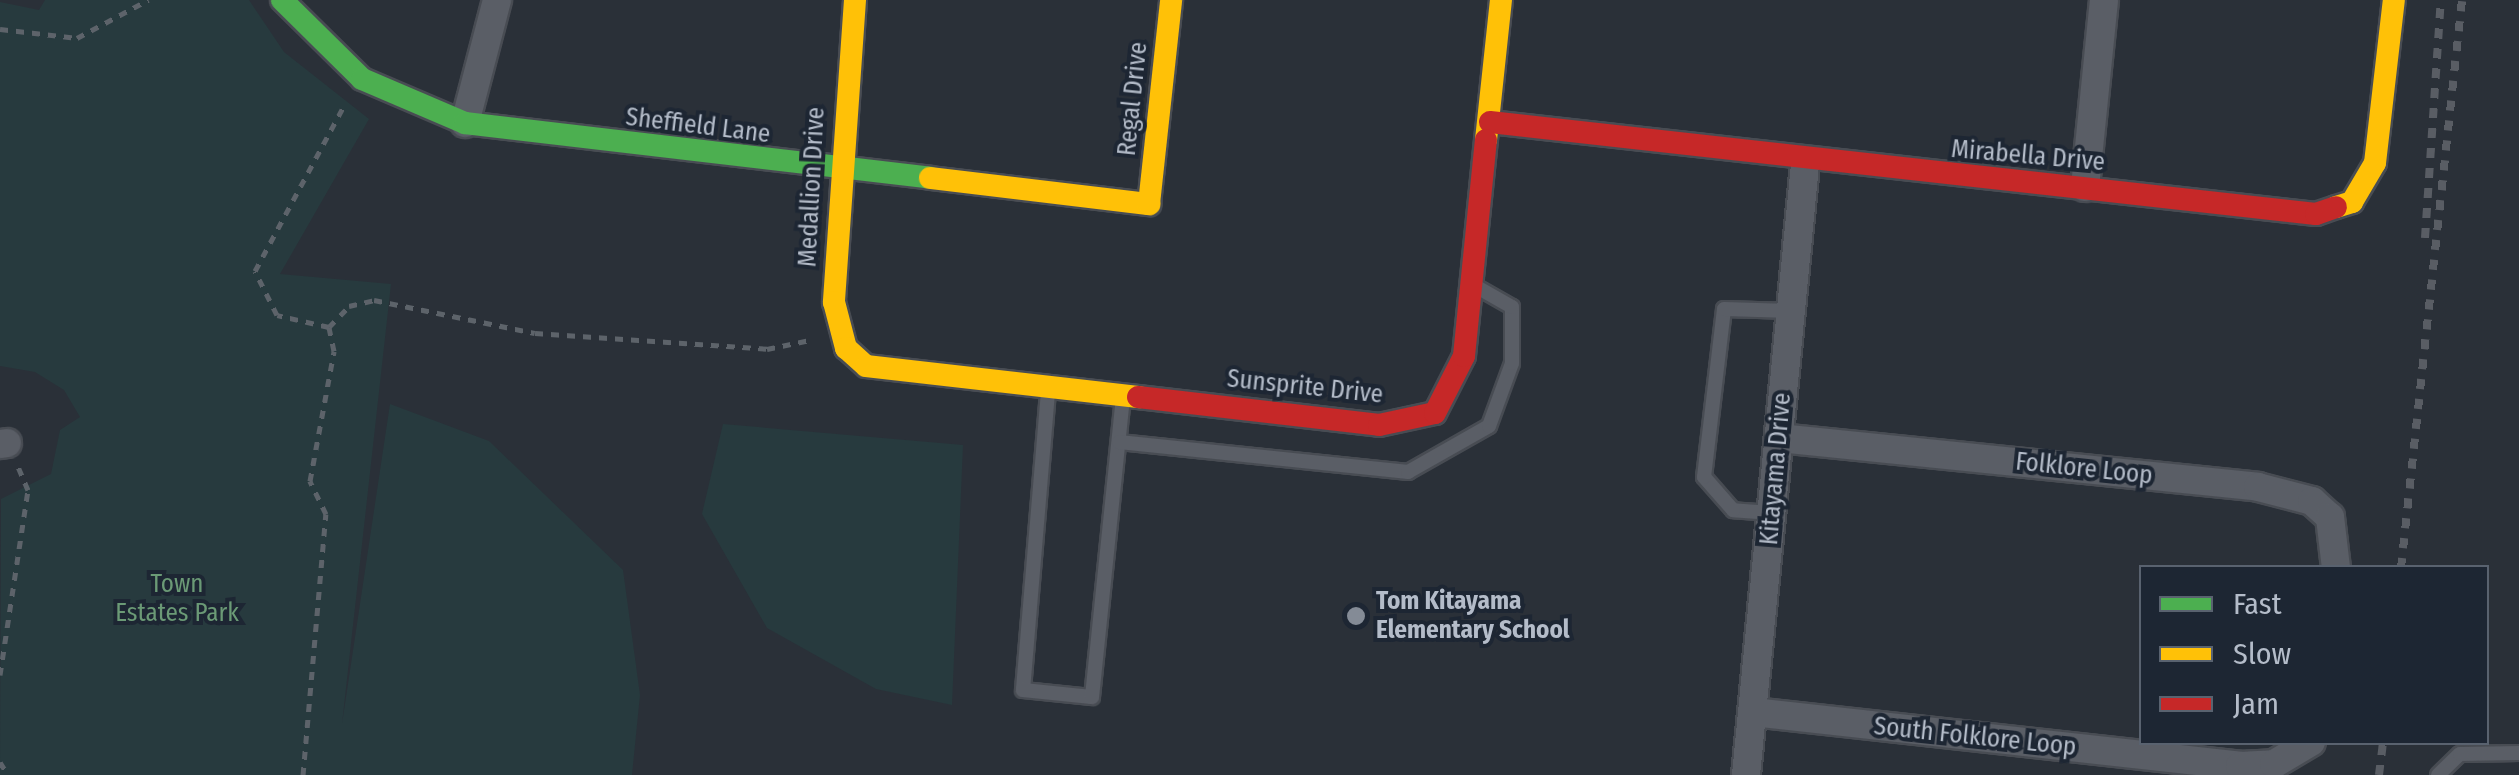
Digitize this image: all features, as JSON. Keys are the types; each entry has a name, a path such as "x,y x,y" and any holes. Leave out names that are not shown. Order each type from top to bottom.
{"street":[{"name":"Sheffield Lane","path":"282,0 362,79 465,124 836,172 1149,204"},
{"path":"465,124 497,0"},
{"name":"Medallion Drive","path":"841,336 836,172 855,0"},
{"name":"Regal Drive","path":"1149,204 1171,0"},
{"name":"Sunsprite Drive","path":"841,336 866,366 1409,423 1451,395 1472,284 1502,0"},
{"path":"2085,187 2104,0"},
{"name":"Mirabella Drive","path":"1490,122 1804,164 2085,187 2316,214 2352,202 2375,164 2394,0"},
{"name":"Kitayama Drive","path":"1746,775 1804,164"},
{"name":"Folklore Loop","path":"1779,438 2258,487 2312,502 2330,517 2336,565"},
{"name":"South Folklore Loop","path":"1754,712 2240,766 2274,764 2307,745"}],"lane":[{"path":"1119,442 1408,472 1489,426 1512,363 1512,307 1472,284"},
{"path":"1772,513 1733,510 1704,477 1724,308 1791,311"},
{"path":"1048,387 1023,690 1092,698 1124,395"},
{"path":"2438,775 2460,754 2519,753"}],"path":[{"path":"0,29 77,38 148,0"},
{"path":"329,327 277,315 256,271 362,79"},
{"path":"329,327 349,306 374,300 492,328 700,346 767,349 841,336"},
{"path":"303,775 326,514 310,481 334,351 329,327"},
{"path":"0,675 28,490 3,444"},
{"path":"0,762 8,775"}],"green space":[{"name":"Town Estates Park","path":"45,0 249,0 284,52 369,119 280,274 391,284 342,724 390,404 489,441 623,570 640,695 632,775 0,775 1,499 51,474 60,430 80,417 64,390 35,372 0,366 0,2 39,10"},
{"path":"723,424 963,445 952,705 876,689 767,628 702,514"}],"railway":[{"path":"2425,238 2441,0"},
{"path":"2401,565 2462,0"},
{"path":"2379,775 2383,745"}],"traffic: fast":[{"path":"282,0 362,79 465,123 930,178"}],"traffic: slow":[{"path":"855,0 834,302 846,348 866,366 1138,397"},
{"path":"930,178 1149,204 1171,0"},
{"path":"1486,140 1501,0"},
{"path":"2336,207 2352,202 2375,163 2394,0"}],"traffic: jam":[{"path":"1490,122 2316,214 2336,207"},
{"path":"1138,397 1379,425 1435,413 1464,356 1486,140"}],"place":[{"name":"Tom Kitayama Elementary School","path":"1356,616"}]}
